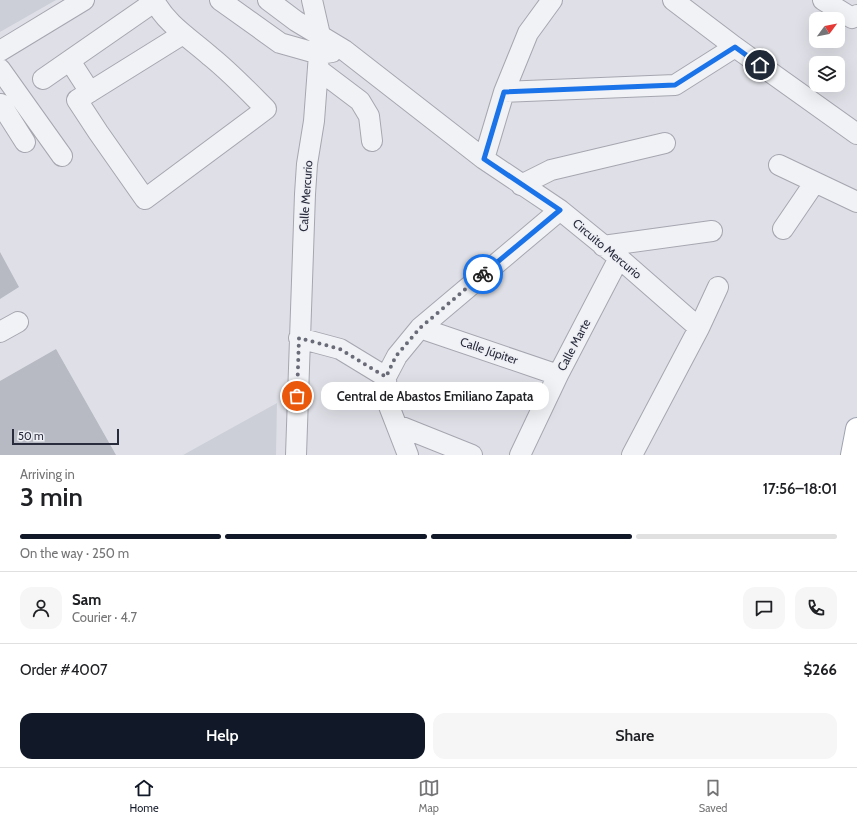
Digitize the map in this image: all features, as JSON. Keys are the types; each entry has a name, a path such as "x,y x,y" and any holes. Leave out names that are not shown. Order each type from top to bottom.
{"street":[{"path":"0,51 84,0"},
{"path":"220,0 280,43 319,53 344,50 484,159 560,210 420,328 396,356 386,377 388,401 408,455"},
{"path":"268,0 296,21 319,53 360,101 369,116 372,141"},
{"name":"Calle Mercurio","path":"296,455 306,171 314,121 319,53 312,0"},
{"path":"484,159 504,92 528,33 552,0"},
{"path":"673,0 735,47 857,134"},
{"path":"823,0 846,16 852,18 857,16"},
{"path":"43,79 154,1 183,34 211,57 266,109 145,200 78,100 183,34"},
{"path":"504,92 675,85 735,47"},
{"path":"70,61 90,92"},
{"path":"0,69 62,156"},
{"path":"17,93 0,104 25,142"},
{"path":"521,185 551,170 665,143"},
{"path":"780,165 857,202"},
{"path":"783,229 815,182"},
{"name":"Circuito Mercurio","path":"560,210 602,246 619,258 699,328"},
{"path":"602,246 712,231"},
{"name":"Calle Marte","path":"520,455 558,375 619,258"},
{"path":"632,455 699,328 718,287"},
{"path":"0,332 18,322"},
{"name":"Calle Júpiter","path":"420,328 558,375"},
{"path":"299,338 340,349 386,377"},
{"path":"397,425 472,455"}],"shaded area":[{"path":"0,0 56,0 0,32"},
{"path":"277,403 276,455 183,455"}],"building":[{"path":"0,252 19,287 0,299"},
{"path":"56,349 116,455 0,455 0,381"}],"way so far":[{"path":"297,396 299,338 340,349 386,377 396,356 420,328 483,274"}],"place":[{"name":"Central de Abastos Emiliano Zapata","path":"297,396"}],"route":[{"path":"483,274 560,210 484,159 504,92 675,85 735,47 760,65"}]}
